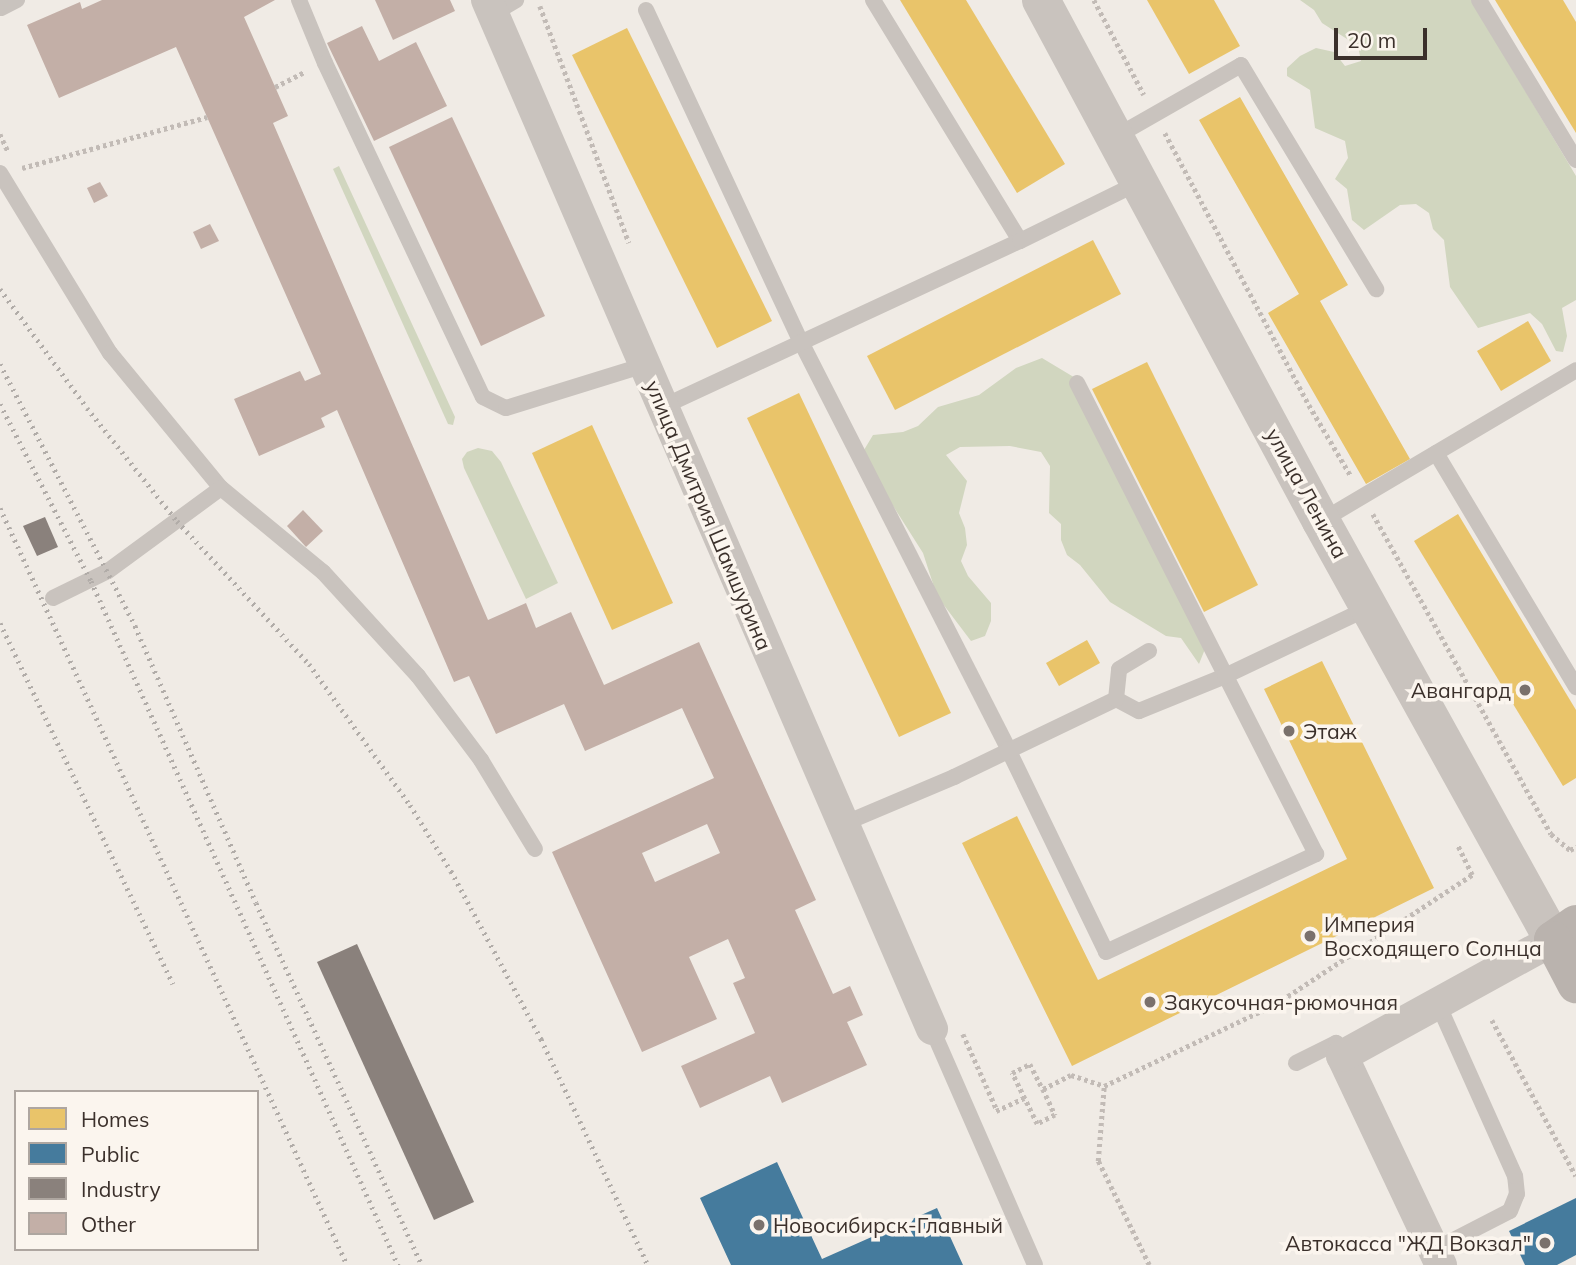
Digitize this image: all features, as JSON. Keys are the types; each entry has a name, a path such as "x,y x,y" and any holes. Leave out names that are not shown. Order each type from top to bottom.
{"main road":[{"name":"улица Ленина","path":"1564,932 1576,984"}],"street":[{"name":"улица Ленина","path":"1041,0 1321,521 1564,932"},
{"name":"улица Дмитрия Шамшурина","path":"498,5 662,407 932,1030"},
{"path":"1438,1258 1342,1056 1564,932"}],"lane":[{"path":"1,8 17,0"},
{"path":"299,0 325,63 483,397 506,408 645,365"},
{"path":"873,0 1020,241"},
{"path":"1479,0 1576,160"},
{"path":"646,10 801,342 1008,749 1105,952 1316,854 1077,383"},
{"path":"1115,137 1241,65 1376,289"},
{"path":"8,171 110,354 221,488 323,572 418,676 481,760 535,849"},
{"path":"662,407 1020,241 1140,182"},
{"path":"1321,521 1576,370"},
{"path":"1436,453 1576,687"},
{"path":"53,598 108,571 221,488"},
{"path":"1116,699 1139,711 1225,676 1370,607"},
{"path":"1116,699 1119,669 1149,651"},
{"path":"843,824 954,777 1116,699"},
{"path":"1438,1004 1515,1177 1517,1194 1510,1211 1438,1258"},
{"path":"932,1030 1035,1265"},
{"path":"1296,1063 1336,1043 1342,1056"}],"path":[{"path":"1094,0 1309,405 1363,496 1551,834 1570,850 1576,847"},
{"path":"275,88 325,63"},
{"path":"8,171 207,117"},
{"path":"0,134 11,157"},
{"path":"1042,1089 1071,1075 1104,1086 1276,1004 1472,875 1456,842"},
{"path":"1492,1020 1576,1176"},
{"path":"1030,1064 1042,1089 1055,1115 1037,1124 1012,1073 1030,1064"},
{"path":"1104,1086 1098,1161 1149,1265"},
{"path":"986,1116 1024,1098"}],"green space":[{"path":"1300,0 1471,0 1576,176 1576,300 1562,308 1567,336 1563,352 1556,351 1542,324 1530,313 1478,328 1450,287 1444,240 1433,229 1429,213 1416,204 1400,205 1364,230 1352,220 1347,189 1335,179 1348,158 1345,141 1315,128 1310,90 1287,76 1287,68 1300,56 1316,48 1334,52 1345,66 1361,61 1358,46 1322,23 1314,10"},
{"path":"339,166 455,417 453,425 448,424 333,169"},
{"path":"1042,358 1082,382 1205,649 1199,664 1181,638 1166,636 1110,602 1080,565 1067,555 1061,540 1061,524 1049,513 1050,466 1041,452 1010,446 960,447 946,455 967,481 959,513 965,528 967,545 961,561 968,576 991,603 991,621 985,636 971,641 937,596 923,553 876,479 864,450 873,435 903,432 918,426 938,407 979,395 1016,368"},
{"path":"478,448 492,451 501,462 558,583 526,599 464,468 462,459 467,452"}],"building: Homes":[{"path":"900,0 966,0 1065,164 1017,193"},
{"path":"1147,0 1214,0 1240,46 1189,74"},
{"path":"1495,0 1563,0 1576,22 1576,133"},
{"path":"627,28 772,321 717,348 572,55"},
{"path":"1240,97 1348,285 1320,301 1410,459 1366,484 1268,313 1299,294 1199,120"},
{"path":"1093,240 1121,294 895,410 867,356"},
{"path":"1528,321 1551,361 1501,391 1477,351"},
{"path":"1147,362 1258,585 1204,612 1092,389"},
{"path":"799,393 951,713 899,737 747,418"},
{"path":"592,425 673,603 612,630 532,453"},
{"path":"1458,514 1576,710 1576,778 1563,786 1414,541"},
{"path":"1087,640 1100,663 1059,686 1046,663"},
{"path":"1322,661 1434,888 1072,1066 962,843 1017,816 1098,980 1347,859 1264,689"}],"building: Public":[{"name":"Новосибирск-Главный","path":"777,1162 822,1259 937,1208 963,1265 731,1265 700,1198"},
{"name":"Автокасса \"ЖД Вокзал\"","path":"1576,1198 1576,1255 1557,1265 1525,1265 1509,1231"}],"building: Industry":[{"path":"45,517 58,547 37,556 23,526"},
{"path":"357,944 474,1202 434,1220 317,962"}],"building: Other":[{"path":"102,0 275,0 244,17 288,116 273,123 488,620 526,603 536,628 571,612 604,685 699,642 816,900 795,910 833,994 850,986 863,1015 847,1022 867,1065 782,1103 770,1076 700,1108 681,1066 755,1033 733,983 745,978 728,939 689,957 717,1019 642,1052 552,852 714,778 682,708 585,751 564,704 496,734 469,676 454,682 337,410 321,418 325,427 259,456 234,399 300,371 305,381 321,374 176,47 59,98 27,25 80,2 82,9","holes":["707,824 720,853 655,882 642,853"]},
{"path":"375,0 450,0 455,11 393,40"},
{"path":"362,26 379,61 416,42 447,106 374,141 327,43"},
{"path":"452,117 545,316 481,346 389,147"},
{"path":"100,182 108,196 94,203 87,188"},
{"path":"210,224 219,241 201,249 193,232"},
{"path":"303,510 323,531 306,547 287,526"}],"railway":[{"path":"0,289 87,408 177,521 309,664 410,805 451,871 541,1039 648,1265"},
{"path":"0,364 135,626 256,903 422,1265"},
{"path":"0,404 91,581 398,1265"},
{"path":"0,508 347,1265"},
{"path":"0,623 173,984"}],"place":[{"name":"Авангард","path":"1525,690"},
{"name":"Этаж","path":"1289,731"},
{"name":"Империя Восходящего Солнца","path":"1310,936"},
{"name":"Закусочная-рюмочная","path":"1150,1002"},
{"name":"Новосибирск-Главный","path":"759,1225"},
{"name":"Автокасса \"ЖД Вокзал\"","path":"1545,1243"}]}
